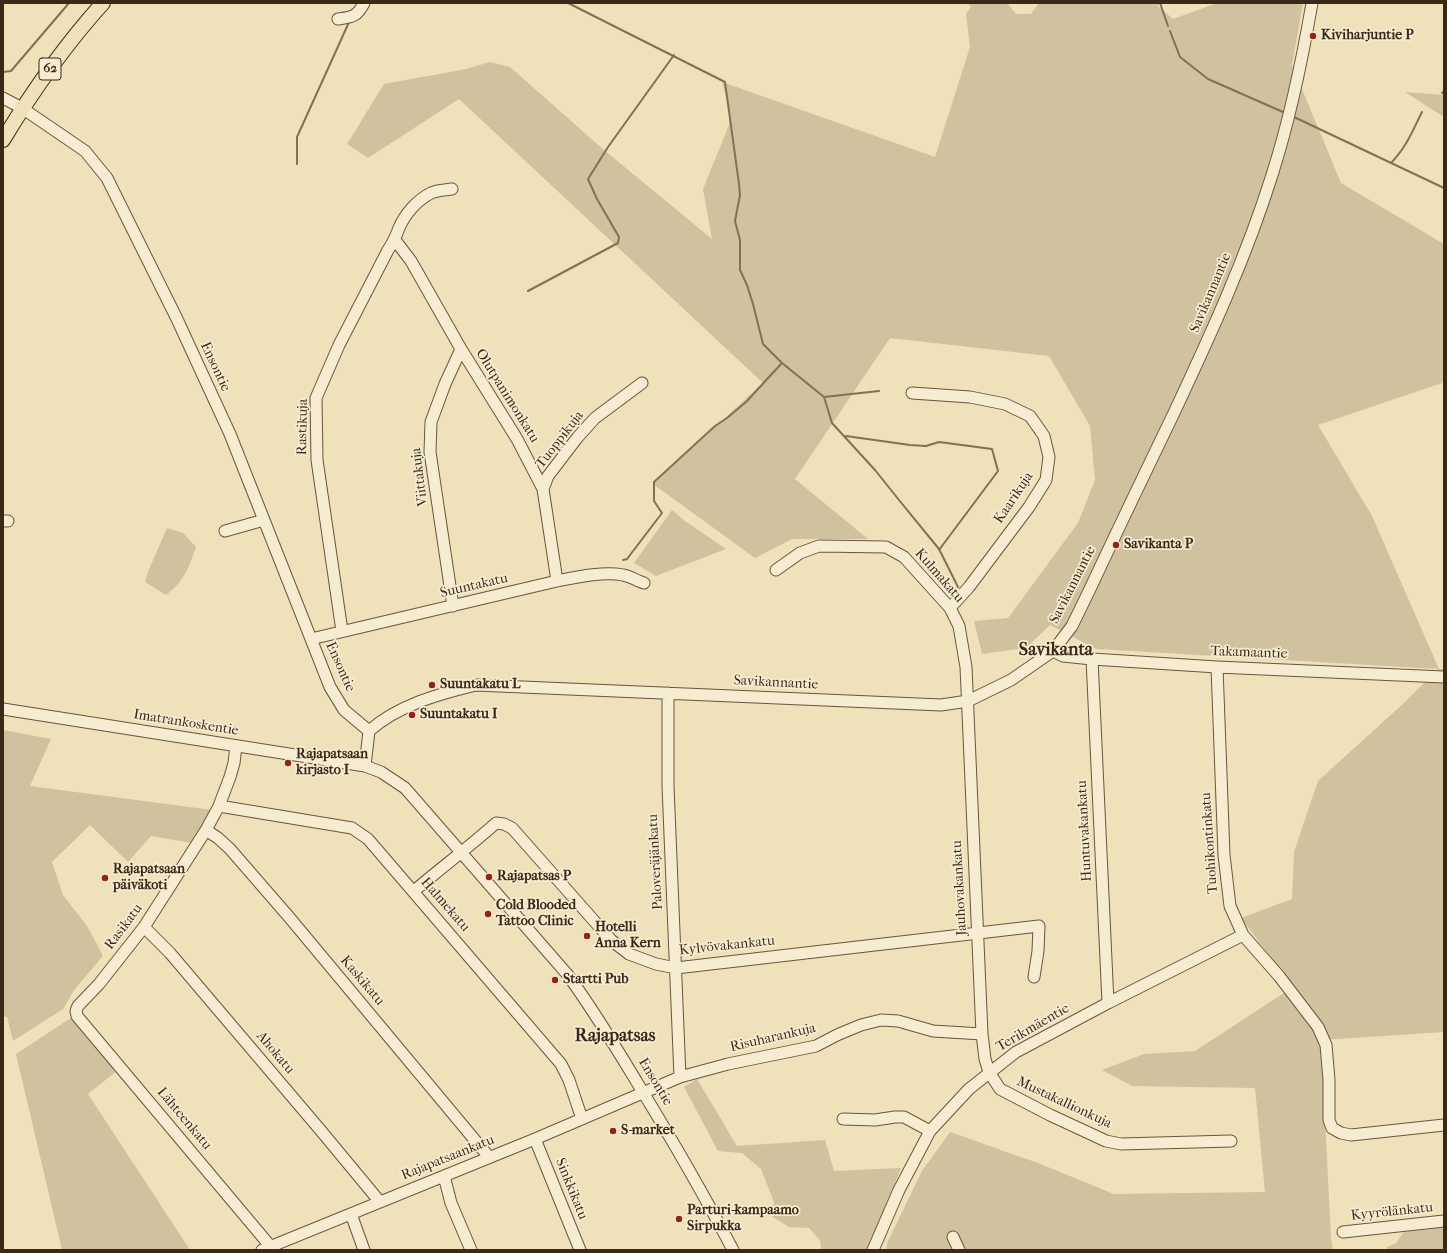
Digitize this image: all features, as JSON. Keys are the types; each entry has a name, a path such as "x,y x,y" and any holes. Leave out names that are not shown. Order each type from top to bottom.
{"main road":[{"name":"62","path":"3,140 40,81 103,3"}],"street":[{"path":"338,19 352,18 361,9 364,3"},
{"name":"Savikannantie","path":"369,731 379,722 438,694 476,685 941,705 968,701 1011,680 1053,651 1072,626 1090,589 1223,306 1243,256 1272,175 1283,136 1304,51 1312,3"},
{"name":"Ensontie","path":"3,98 22,108 85,151 107,178 177,319 230,434 330,687 344,710 369,731"},
{"name":"Rastikuja","path":"342,631 317,460 316,398 339,345 409,211 431,192 452,189"},
{"name":"Olutpanimonkatu","path":"395,240 411,260 460,349 517,439 543,489 557,581"},
{"name":"Viittakuja","path":"453,606 430,452 431,422 460,349"},
{"name":"Tuoppikuja","path":"543,489 548,476 577,438 596,418 642,383"},
{"name":"Kaarikuja","path":"912,393 970,397 1005,404 1030,416 1044,436 1049,457 1046,480 1029,507 969,587 950,608"},
{"path":"225,531 264,520"},
{"name":"Kulmakatu","path":"776,570 800,553 819,546 886,547 904,557 950,608 959,626 964,647 968,701"},
{"name":"Suuntakatu","path":"311,639 581,576 606,574 623,575 644,583"},
{"name":"Takamaantie","path":"1053,651 1062,656 1092,659 1217,667 1444,677"},
{"name":"Huntuvakankatu","path":"1092,659 1108,1003"},
{"name":"Tuohikontinkatu","path":"1217,667 1224,855 1230,906 1243,935 1279,976 1318,1027 1326,1045 1329,1080 1329,1120 1332,1128 1341,1133 1351,1135 1444,1125"},
{"name":"Paloveräjänkatu","path":"668,693 668,786 680,1077"},
{"name":"Jauhovakankatu","path":"968,701 972,829 982,1034 985,1059 989,1072"},
{"name":"Imatrankoskentie","path":"3,709 365,766"},
{"path":"365,766 369,731"},
{"name":"Rasikatu","path":"76,1011 78,1006 98,984 144,927 206,830 219,806 230,777 234,763 236,746"},
{"name":"Ensontie","path":"365,766 381,772 405,788 567,974 587,1002 644,1093 701,1189 733,1250"},
{"name":"Halmekatu","path":"219,806 352,828 368,839 561,1064 569,1080 582,1119"},
{"name":"Kylvövakankatu","path":"461,853 496,823 504,824 512,828 611,940 629,954 656,964 676,968 1039,926 1038,951 1034,977"},
{"name":"Kaskikatu","path":"206,830 230,849 289,917 489,1157"},
{"path":"414,891 438,870 461,853"},
{"name":"Ahokatu","path":"144,927 170,953 380,1202"},
{"name":"Terikmäentie","path":"873,1250 899,1190 930,1131 969,1089 1016,1052 1108,1003 1243,935"},
{"name":"Lähteenkatu","path":"76,1011 77,1016 267,1248"},
{"name":"Risuharankuja","path":"644,1093 680,1077 728,1064 816,1046 861,1025 881,1020 898,1021 933,1031 982,1034"},
{"name":"Mustakallionkuja","path":"989,1072 1000,1089 1050,1115 1106,1141 1121,1144 1231,1141"},
{"name":"Rajapatsaankatu","path":"267,1248 644,1093"},
{"path":"843,1119 875,1120 904,1117 930,1131"},
{"name":"Sinkkikatu","path":"535,1139 580,1250"},
{"path":"444,1176 452,1203 471,1250"},
{"path":"351,1214 364,1250"},
{"name":"Kyyrölänkatu","path":"1343,1232 1444,1221"},
{"path":"953,1237 959,1250"}],"shaded area":[{"path":"968,3 1007,3 1016,14 1031,14 1039,3 1160,3 1158,6 1173,19 1217,3 1303,3 1292,65 1341,183 1444,244 1444,377 1442,383 1318,425 1372,516 1439,669 1444,669 1444,1032 1321,1040 1331,1238 1333,1250 886,1250 888,1241 922,1171 950,1132 1038,1163 1114,1194 1265,1192 1255,1088 1132,1086 1102,1070 1144,1054 1195,1051 1293,987 1241,918 1292,899 1294,852 1318,781 1405,702 1438,669 1096,649 1050,625 1026,648 982,654 974,621 1008,618 1078,523 1095,480 1090,426 1049,356 890,338 795,479 868,539 792,539 755,558 653,484 763,383 459,99 368,158 347,144 384,84 466,69 490,62 510,67 604,150 712,239 703,189 729,125 730,111 722,82 935,157 970,47 966,14 971,7"},
{"path":"1405,92 1444,95 1444,117"},
{"path":"672,510 685,521 726,549 656,576 634,563"},
{"path":"167,528 183,533 196,547 182,579 166,595 145,582"},
{"path":"3,730 51,739 30,786 212,810 192,843 151,836 128,862 90,825 52,862 63,895 87,926 103,956 74,990 63,1009 13,1041 7,1017 3,1017"},
{"path":"74,1016 118,1070 88,1094 190,1250 62,1250 16,1054"},
{"path":"697,1079 737,1146 825,1140 834,1171 901,1168 868,1250 821,1250 820,1240 809,1228 789,1227 771,1216 774,1202 761,1169 742,1153 718,1151 684,1087"},
{"path":"1444,1227 1444,1250 1387,1250 1387,1247 1396,1243 1404,1232"}],"waterway":[{"path":"3,72 11,71 69,3"},
{"path":"568,3 725,82 740,195 735,221 740,240 740,270 753,304 763,344 782,363 824,397 832,423 875,470 939,549 958,587"},
{"path":"1160,3 1168,26"},
{"path":"297,164 297,137 350,20"},
{"path":"1170,31 1180,57 1208,79 1283,112"},
{"path":"528,291 618,243 619,237 597,199 588,179 608,147 674,55"},
{"path":"1391,163 1405,145 1422,112"},
{"path":"1294,117 1444,188"},
{"path":"623,560 627,559 662,513 654,501 654,482 715,426 746,402 782,363"},
{"path":"824,397 879,391"},
{"path":"846,436 910,445 926,446 939,442 992,449 998,471 939,550"}],"place":[{"name":"Kiviharjuntie P","path":"1313,36"},
{"name":"Savikanta P","path":"1116,545"},
{"name":"Suuntakatu L","path":"432,685"},
{"name":"Suuntakatu I","path":"412,715"},
{"name":"Rajapatsaan kirjasto I","path":"288,763"},
{"name":"Rajapatsas P","path":"489,877"},
{"name":"Rajapatsaan päiväkoti","path":"105,878"},
{"name":"Cold Blooded Tattoo Clinic","path":"488,914"},
{"name":"Hotelli Anna Kern","path":"587,936"},
{"name":"Startti Pub","path":"555,980"},
{"name":"S-market","path":"613,1131"},
{"name":"Parturi-kampaamo Sirpukka","path":"679,1219"}],"district":[{"name":"Savikanta","path":"1056,651"},
{"name":"Rajapatsas","path":"615,1037"}]}
